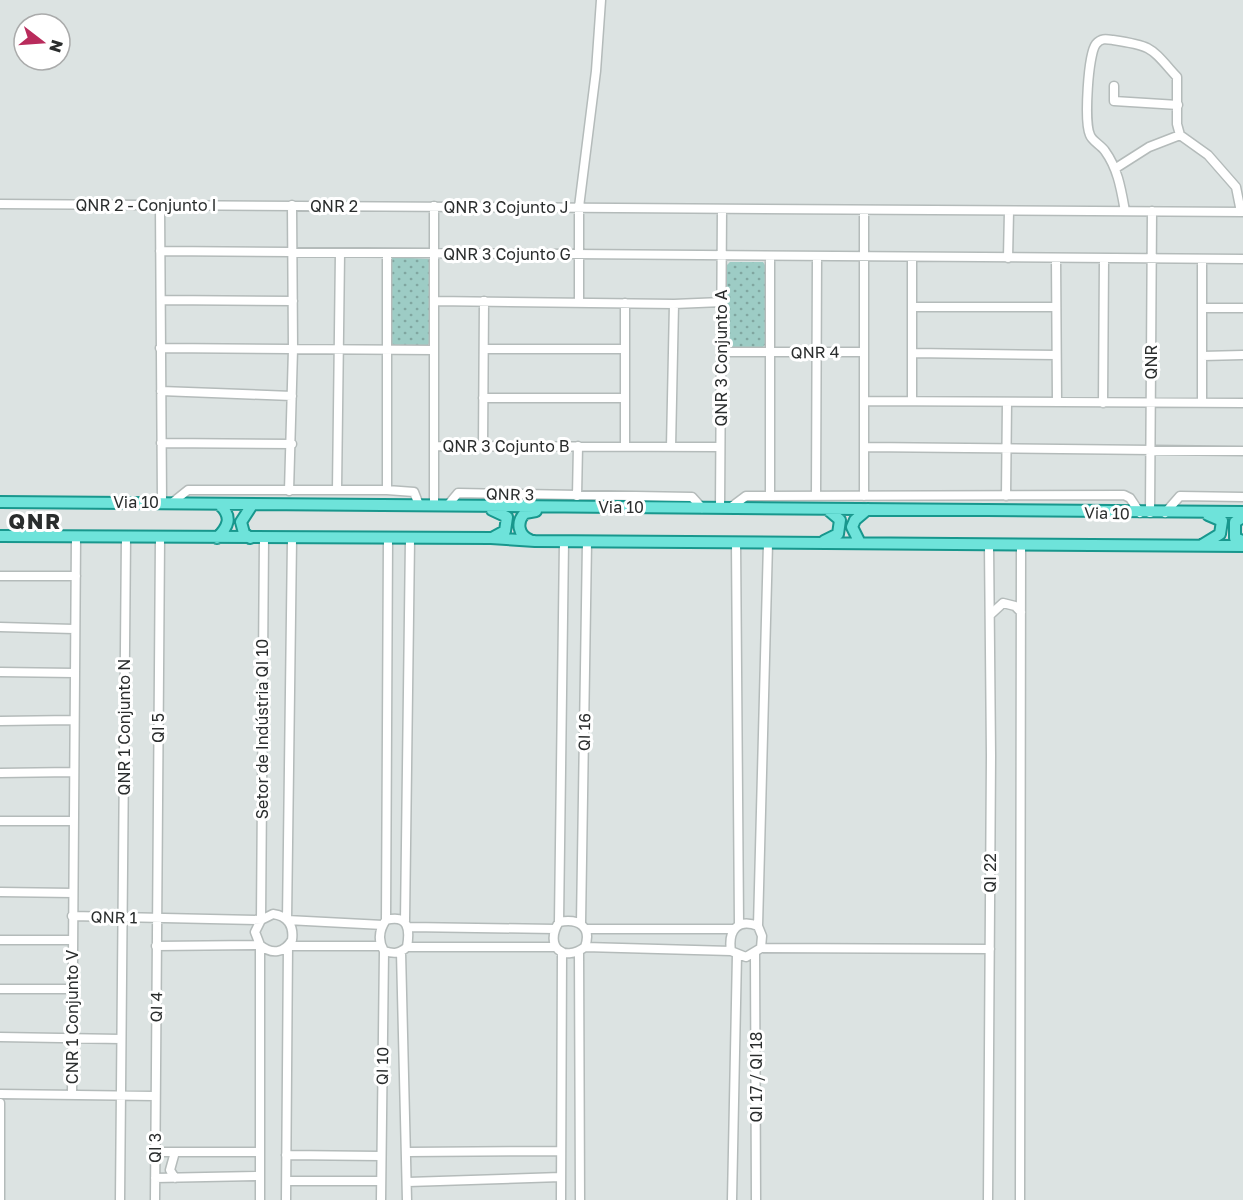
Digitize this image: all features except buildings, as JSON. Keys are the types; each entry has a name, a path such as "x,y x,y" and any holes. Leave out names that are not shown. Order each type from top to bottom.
{"main road":[{"name":"Via 10","path":"0,502 560,508 868,508 1243,514"},
{"path":"217,538 228,525 226,510 220,505"},
{"path":"250,538 244,533 241,522 252,505"},
{"path":"485,507 502,513 508,522 502,534 490,538"},
{"path":"535,541 524,537 520,532 522,516 532,512 560,508"},
{"path":"860,543 852,527 855,520 868,508"},
{"path":"818,543 838,534 841,527 840,520 827,509"},
{"path":"1202,545 1220,534 1222,528 1222,521 1203,514"},
{"path":"1243,514 1233,530 1235,538 1243,541"},
{"name":"Via 10","path":"0,536 292,539 490,538 587,542 1243,546"}],"street":[{"path":"579,301 579,207 596,71 601,0"},
{"path":"1125,211 1116,168 1104,148 1090,136 1088,126 1088,87 1094,47 1098,41 1106,39 1146,45 1176,77 1180,135"},
{"path":"1114,86 1114,101 1178,105"},
{"path":"1116,168 1149,147 1180,135"},
{"path":"722,209 1242,212 1236,187 1208,155 1180,135"},
{"name":"QNR 2 - Conjunto I","path":"0,204 292,205"},
{"name":"QNR 2","path":"289,491 293,349 292,205 434,207"},
{"path":"160,206 160,443 168,502 188,490 387,490 414,492 419,505"},
{"path":"434,207 434,505"},
{"name":"QNR 3 Cojunto J","path":"434,207 722,209"},
{"name":"QNR 3 Conjunto A","path":"722,209 720,447 725,508"},
{"name":"QNR 4","path":"770,257 769,352 862,352 864,210"},
{"path":"1008,258 1009,211"},
{"name":"QNR","path":"1145,513 1150,450 1152,211"},
{"name":"QNR 3 Cojunto G","path":"160,251 863,257"},
{"path":"337,490 340,253"},
{"path":"387,254 387,490"},
{"path":"816,495 815,352 818,257"},
{"path":"863,257 1243,259"},
{"path":"912,258 914,353 912,401"},
{"path":"1056,258 1056,402"},
{"path":"1103,403 1104,259"},
{"path":"1202,259 1202,403"},
{"path":"161,300 293,302"},
{"path":"434,301 579,301 674,304 722,302"},
{"path":"483,446 484,301"},
{"path":"625,303 625,446"},
{"path":"671,447 674,304"},
{"path":"913,307 1056,307"},
{"path":"1202,308 1243,308"},
{"path":"160,348 434,350"},
{"path":"484,349 625,349"},
{"path":"721,352 769,352 770,495"},
{"path":"862,352 865,401 864,496"},
{"path":"914,353 1056,355"},
{"path":"1202,356 1243,356"},
{"path":"161,392 292,396"},
{"path":"483,398 625,398"},
{"path":"865,401 1243,403"},
{"path":"1006,496 1007,402"},
{"path":"160,443 292,444"},
{"name":"QNR 3 Cojunto B","path":"435,446 720,447"},
{"path":"577,496 578,446"},
{"path":"864,447 1243,451"},
{"name":"QNR 3","path":"448,505 458,493 692,497 702,507"},
{"path":"725,508 746,495 1124,495 1145,513"},
{"path":"1165,513 1180,496 1243,497"},
{"name":"QNR 1","path":"72,940 76,537"},
{"name":"QNR 1 Conjunto N","path":"120,1200 126,537"},
{"name":"QI 5","path":"156,918 160,538"},
{"name":"Setor de Indústria QI 10","path":"261,920 264,538"},
{"name":"Setor de Indústria QI 10","path":"287,920 292,539"},
{"path":"385,922 388,539"},
{"path":"407,1200 404,950 407,924 410,539"},
{"path":"561,1200 558,950 553,937 557,925 564,541"},
{"name":"QI 16","path":"584,926 587,542"},
{"path":"732,1200 734,952 730,941 736,927 736,543"},
{"path":"758,951 762,936 758,926 768,543"},
{"name":"QI 22","path":"988,1200 989,545"},
{"path":"1020,1200 1021,545"},
{"path":"0,576 76,576"},
{"path":"990,615 1004,603 1015,606 1021,612"},
{"path":"0,627 74,629"},
{"path":"0,672 74,673"},
{"path":"0,721 73,720"},
{"path":"0,773 73,772"},
{"path":"0,821 73,821"},
{"path":"0,892 73,893"},
{"path":"260,1200 260,945 255,932 261,920 273,914 287,920 385,922 396,918 407,924 557,925 570,920 584,926 736,927 749,923 758,926"},
{"name":"QNR 1","path":"72,916 261,920"},
{"name":"QI 4","path":"155,1096 156,918"},
{"path":"286,1200 288,946 293,933 287,920"},
{"name":"QI 10","path":"381,1200 382,949 380,936 385,922"},
{"path":"580,1200 582,949 588,938 584,926"},
{"path":"0,940 72,940"},
{"name":"CNR 1 Conjunto V","path":"72,940 72,1094"},
{"path":"156,946 260,945 274,952 288,946 404,950 582,949 734,952 747,957 758,951 990,948"},
{"name":"QI 17 / QI 18","path":"756,1200 758,951"},
{"path":"0,989 71,989"},
{"path":"0,1037 121,1039"},
{"path":"0,1094 155,1096"},
{"name":"QI 3","path":"155,1096 155,1200"},
{"path":"0,1103 0,1199"},
{"path":"407,1152 561,1151"},
{"path":"155,1152 260,1152"},
{"path":"175,1152 171,1170 175,1178"},
{"path":"286,1155 380,1156"},
{"path":"155,1178 260,1176"},
{"path":"408,1182 561,1176"},
{"path":"287,1181 381,1181"}],"green space":[{"path":"392,257 431,259 430,342 427,346 394,345 390,342"},
{"path":"730,262 763,262 765,265 766,344 761,349 728,348 725,345 726,266"}],"district":[{"name":"QNR","path":"35,520"}]}
